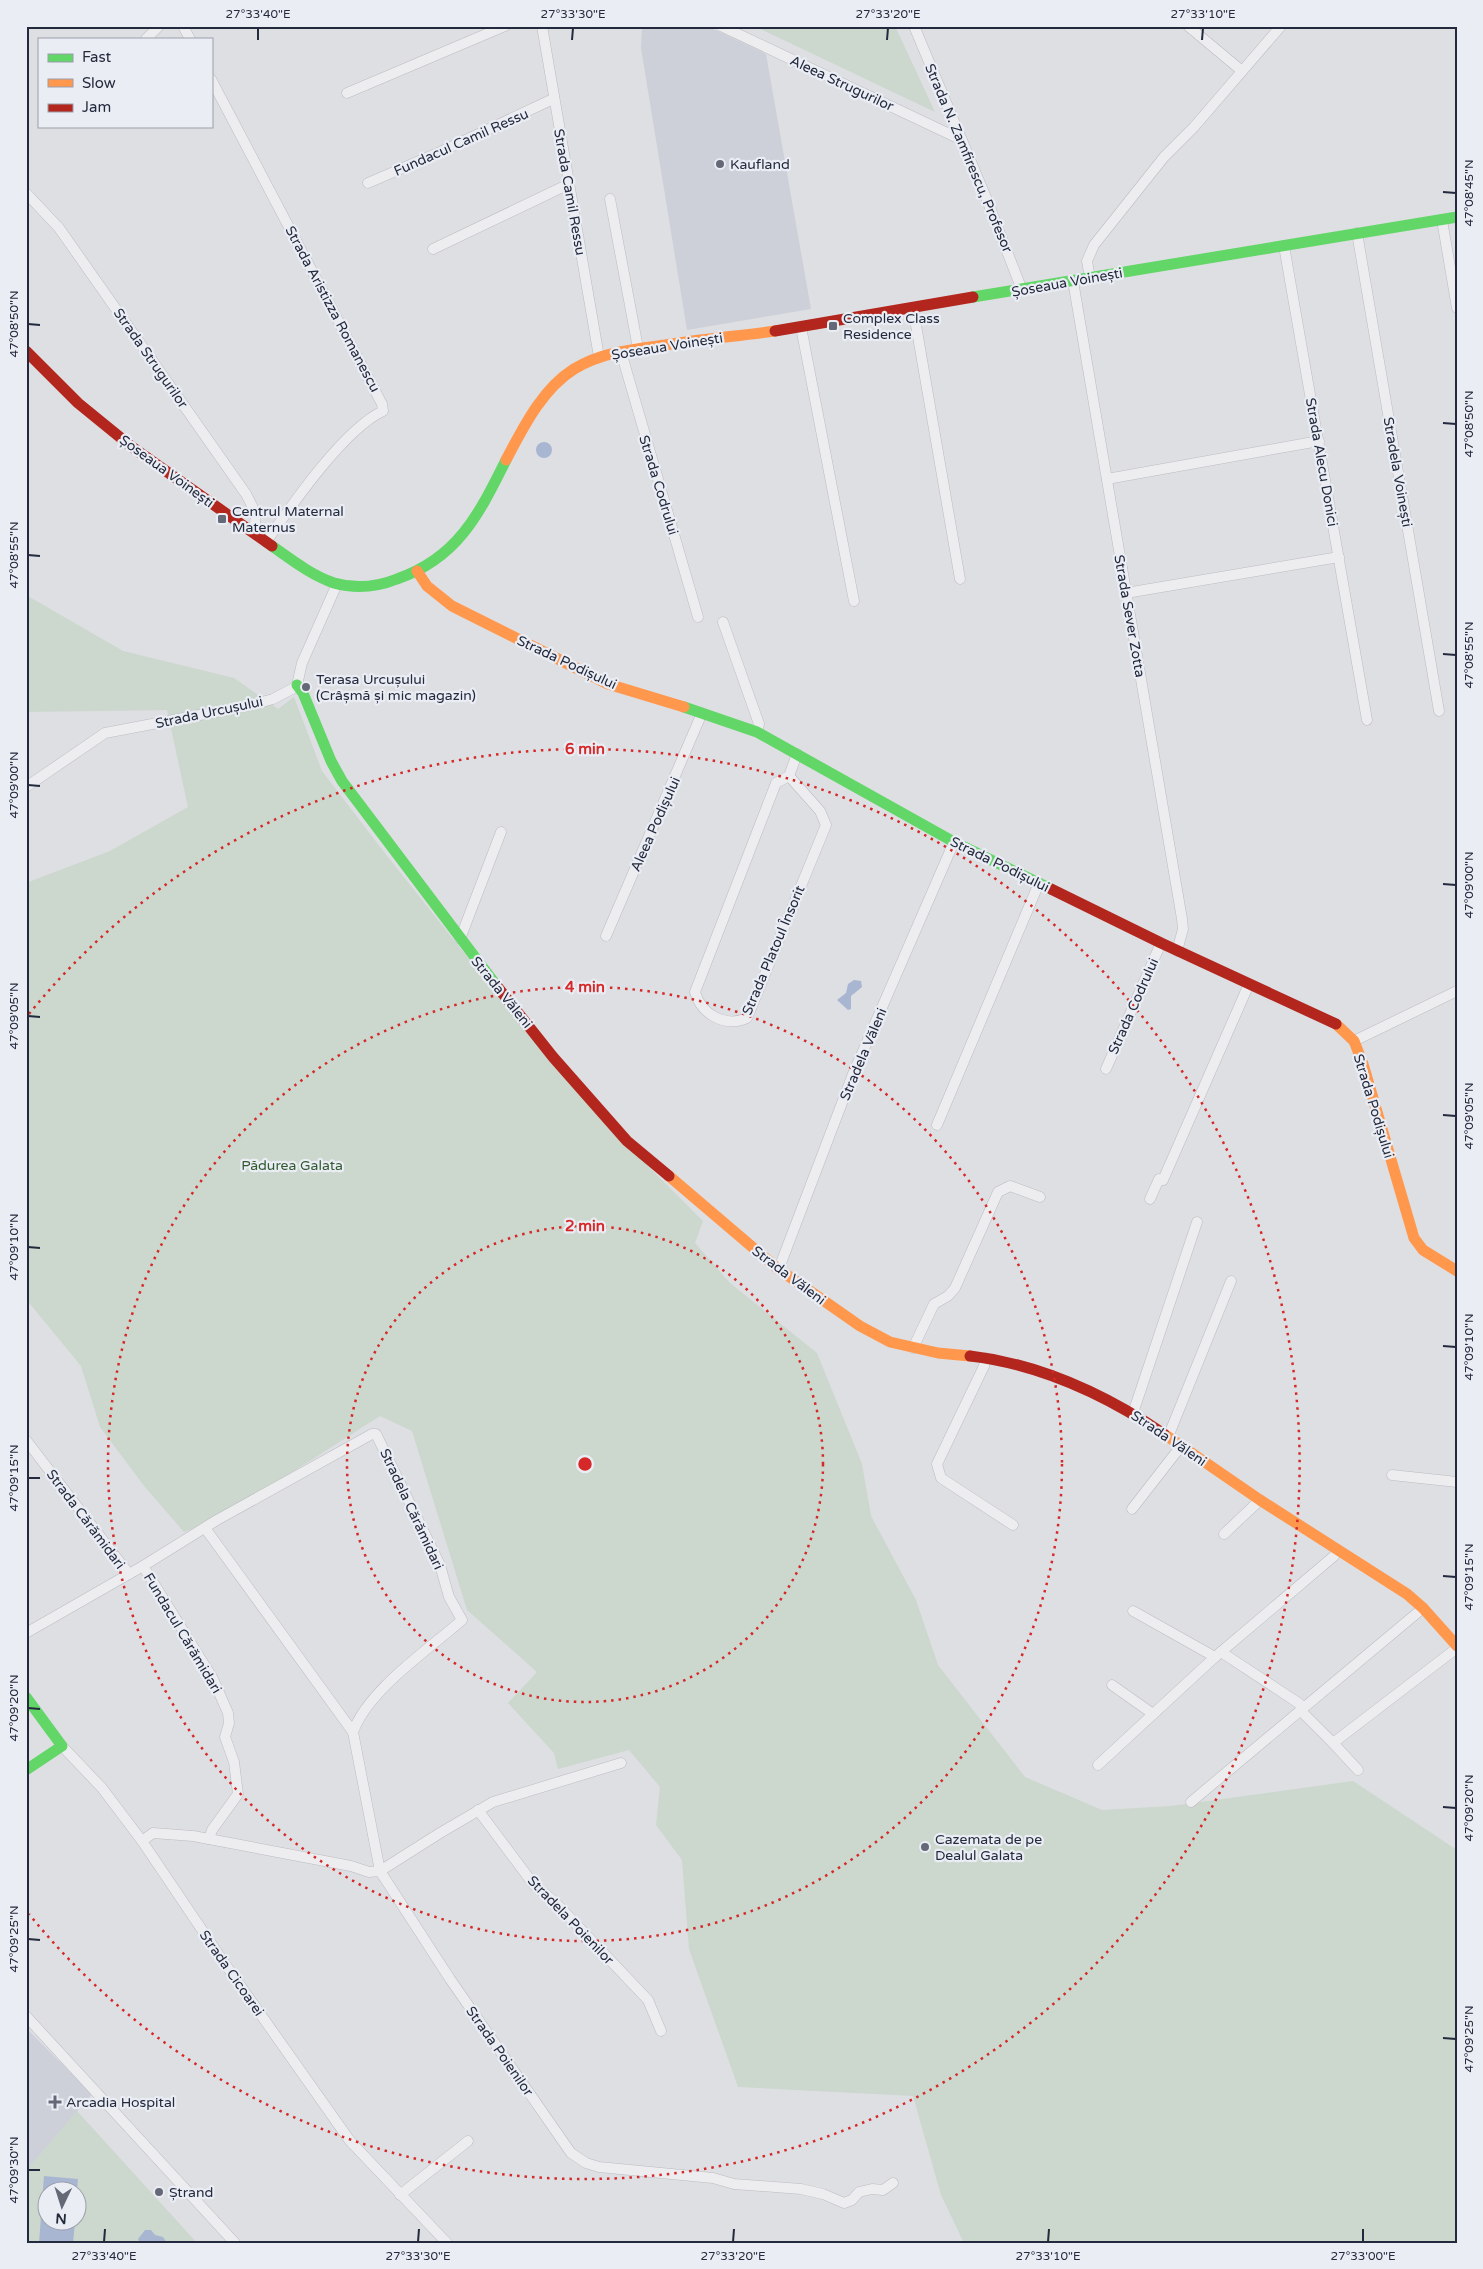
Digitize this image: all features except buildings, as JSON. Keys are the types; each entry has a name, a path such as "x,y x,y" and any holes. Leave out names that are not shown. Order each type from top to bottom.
{"street":[{"path":"147,38 159,26"},
{"path":"183,26 189,38"},
{"path":"347,93 505,26"},
{"name":"Strada Camil Ressu","path":"542,26 553,99 599,357"},
{"name":"Aleea Strugurilor","path":"721,26 962,140"},
{"name":"Strada N. Zamfirescu, Profesor","path":"914,26 1022,290"},
{"path":"1188,26 1242,72"},
{"path":"1090,278 1087,261 1094,246 1164,157 1194,127 1280,26"},
{"name":"Strada Aristizza Romanescu","path":"212,81 382,404 383,411 375,414 351,433 266,542"},
{"name":"Fundacul Camil Ressu","path":"368,183 440,152 553,99"},
{"path":"433,249 569,184"},
{"name":"Strada Strugurilor","path":"26,193 59,228 246,494 256,513 257,523 252,531"},
{"path":"610,199 638,348"},
{"name":"Șoseaua Voinești","path":"26,351 78,403 116,435 266,542 320,578 338,584 375,586 417,571 447,552 469,527 532,415 554,384 568,371 599,357 638,348 801,327 1457,217"},
{"path":"1442,220 1457,308"},
{"name":"Stradela Voinești","path":"1356,234 1439,711"},
{"name":"Strada Alecu Donici","path":"1284,246 1367,720"},
{"name":"Strada Sever Zotta","path":"1073,281 1182,919 1183,929 1176,951"},
{"path":"913,308 960,579"},
{"path":"801,327 854,601"},
{"name":"Strada Codrului","path":"621,352 698,617"},
{"path":"1107,479 1319,441"},
{"path":"1126,593 1338,557"},
{"name":"Strada Podișului","path":"417,571 421,579 435,594 452,606 590,676 608,684 757,732 954,842 1176,951 1340,1025 1354,1041 1363,1064 1414,1238 1423,1250 1457,1272"},
{"path":"297,685 302,663 338,584"},
{"path":"724,622 759,724 757,732"},
{"name":"Strada Urcușului","path":"26,786 105,733 247,706 273,699 297,685"},
{"name":"Strada Văleni","path":"297,685 303,693 331,761 342,781 460,939 553,1057 627,1141 701,1198 777,1268 860,1326 890,1342 938,1353 986,1358 1044,1371 1133,1413 1260,1500 1407,1594 1423,1608 1457,1647"},
{"name":"Aleea Podișului","path":"606,936 702,713"},
{"path":"789,776 797,754"},
{"name":"Strada Platoul Însorit","path":"789,776 820,811 826,825 747,1018 737,1022 729,1022 706,1012 698,1002 695,992 776,783 789,776"},
{"path":"460,939 501,832"},
{"name":"Stradela Văleni","path":"777,1268 781,1263 854,1074 954,842"},
{"path":"936,1125 1039,883"},
{"name":"Strada Codrului","path":"1106,1069 1161,943"},
{"path":"1150,1199 1159,1179 1163,1180 1248,984"},
{"path":"1354,1041 1457,991"},
{"path":"913,1348 934,1304 948,1296 955,1288 998,1192 1010,1186 1040,1197"},
{"path":"1133,1413 1197,1222"},
{"path":"1168,1437 1231,1281"},
{"path":"986,1358 984,1366 937,1464 941,1478 1013,1525"},
{"name":"Stradela Cărămidari","path":"26,1633 129,1574 223,1516 372,1434 376,1434 440,1565 449,1597 462,1620 375,1695 358,1717 353,1732"},
{"name":"Strada Cărămidari","path":"26,1440 129,1574"},
{"path":"1132,1510 1181,1446"},
{"path":"1392,1475 1457,1482"},
{"path":"1224,1534 1260,1500"},
{"path":"205,1528 353,1732 380,1871"},
{"path":"1098,1765 1218,1655 1334,1556 1338,1550"},
{"name":"Fundacul Cărămidari","path":"142,1566 213,1679 228,1713 229,1723 225,1737 234,1762 238,1794 212,1830 209,1839"},
{"path":"1191,1802 1301,1708 1423,1608"},
{"path":"1133,1611 1218,1655 1300,1704 1301,1711 1358,1770"},
{"path":"1333,1743 1457,1647"},
{"path":"1112,1685 1153,1714"},
{"name":"Strada Cicoarei","path":"26,1697 62,1746 102,1788 142,1840 328,2112 350,2141 447,2243"},
{"path":"26,1770 62,1746"},
{"path":"142,1840 153,1834 209,1839 351,1866 369,1872 380,1871 493,1802 621,1763"},
{"name":"Stradela Poienilor","path":"478,1810 534,1884 555,1902 648,2000 661,2031"},
{"name":"Strada Poienilor","path":"380,1871 450,1979 572,2153 586,2162 600,2168 713,2178 734,2184 801,2189 823,2194 844,2203 852,2200 859,2192 872,2189 883,2190 893,2183"},
{"path":"26,2016 235,2243"},
{"path":"400,2195 468,2142"}],"shaded area":[{"path":"642,26 707,26 766,54 811,309 687,330 641,48"},
{"name":"Arcadia Hospital","path":"26,2028 92,2094 26,2171"}],"green space":[{"path":"754,26 895,26 935,112"},
{"name":"Pădurea Galata","path":"26,595 123,651 234,678 278,709 294,697 322,771 461,949 617,1135 703,1221 695,1243 730,1283 817,1353 862,1464 871,1516 916,1600 938,1665 1025,1777 1102,1810 1171,1806 1353,1781 1457,1850 1457,2243 964,2243 941,2195 913,2096 738,2087 689,1949 682,1860 656,1825 660,1787 629,1750 558,1769 554,1753 508,1703 537,1672 467,1610 412,1431 380,1416 217,1520 184,1532 145,1487 100,1427 81,1366 26,1299 26,883 110,851 188,807 167,710 26,712"},
{"path":"77,2111 197,2243 26,2243 26,2171"}],"water":[{"path":"541,442 547,442 552,447 550,456 541,458 536,453 536,447"},
{"path":"854,980 861,981 862,987 851,996 851,1009 848,1010 837,1000 846,993 848,984"},
{"path":"44,2176 78,2179 78,2182 44,2182"},
{"path":"145,2230 151,2230 155,2235 163,2237 167,2243 140,2243 138,2239"},
{"path":"40,2232 74,2232 73,2243 39,2243"}],"traffic: fast":[{"path":"973,297 1457,217"},
{"path":"272,546 294,562 334,583 366,586 382,584 397,579 418,570 436,559 464,532 476,516 506,460"},
{"path":"297,685 303,693 331,761 342,781 496,985"},
{"path":"684,707 757,732 954,842 1051,889"},
{"path":"26,1697 62,1746 26,1770"}],"traffic: slow":[{"path":"506,460 534,410 543,398 563,377 585,363 607,355 630,350 775,331"},
{"path":"417,571 427,586 452,606 608,684 684,707"},
{"path":"1336,1024 1354,1041 1363,1064 1414,1238 1423,1250 1457,1271"},
{"path":"669,1176 777,1268 860,1326 890,1342 938,1353 970,1356"},
{"path":"1164,1434 1260,1500 1407,1594 1423,1608 1457,1646"}],"traffic: jam":[{"path":"775,331 973,297"},
{"path":"26,351 78,403 132,447 272,546"},
{"path":"1051,889 1161,943 1336,1024"},
{"path":"496,985 553,1057 627,1141 669,1176"},
{"path":"970,1356 1022,1366 1072,1383 1119,1406 1164,1434"}],"place":[{"name":"Kaufland","path":"720,164"},
{"name":"Complex Class Residence","path":"833,326"},
{"name":"Centrul Maternal Maternus","path":"222,519"},
{"name":"Terasa Urcușului (Crâșmă și mic magazin)","path":"306,687"},
{"name":"Cazemata de pe Dealul Galata","path":"925,1847"},
{"name":"Arcadia Hospital","path":"55,2102"},
{"name":"Ștrand","path":"159,2192"}]}
